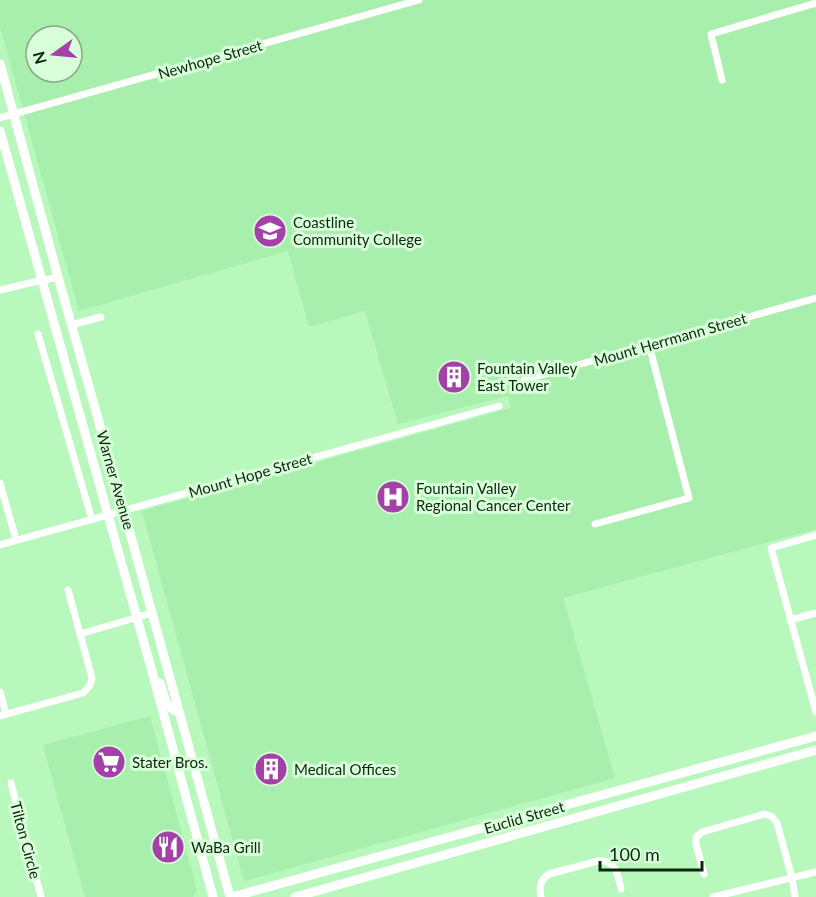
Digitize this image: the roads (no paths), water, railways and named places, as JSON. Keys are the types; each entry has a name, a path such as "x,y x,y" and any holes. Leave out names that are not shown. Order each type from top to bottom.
{"main road":[{"name":"Warner Avenue","path":"0,64 231,897"},
{"name":"Warner Avenue","path":"0,131 213,897"},
{"path":"153,675 161,684 168,706 179,712"},
{"name":"Euclid Street","path":"231,897 811,737"},
{"name":"Euclid Street","path":"295,897 813,751"}],"street":[{"name":"Newhope Street","path":"0,118 419,0"},
{"path":"722,80 711,34 816,3"},
{"path":"0,290 58,277"},
{"name":"Mount Herrmann Street","path":"524,380 816,298"},
{"path":"71,325 101,317"},
{"path":"38,334 92,520"},
{"path":"595,524 689,498 649,345"},
{"name":"Mount Hope Street","path":"0,545 499,406"},
{"path":"0,483 16,540"},
{"path":"816,535 771,548 816,712"},
{"path":"0,692 3,715 83,693 90,685 92,678 69,590"},
{"path":"80,633 152,613"},
{"path":"790,620 816,613"},
{"path":"811,737 813,751"},
{"name":"Tilton Circle","path":"11,783 40,897"},
{"path":"704,874 696,837 702,832 764,814 771,816 777,823 795,897"},
{"path":"542,897 541,880 549,874 605,860 617,871 621,889"},
{"path":"714,897 816,872"}],"place":[{"name":"Coastline Community College","path":"270,231"},
{"name":"Fountain Valley East Tower","path":"454,377"},
{"name":"Fountain Valley Regional Cancer Center","path":"393,497"},
{"name":"Stater Bros.","path":"109,762"},
{"name":"Medical Offices","path":"271,769"},
{"name":"WaBa Grill","path":"168,847"}]}
